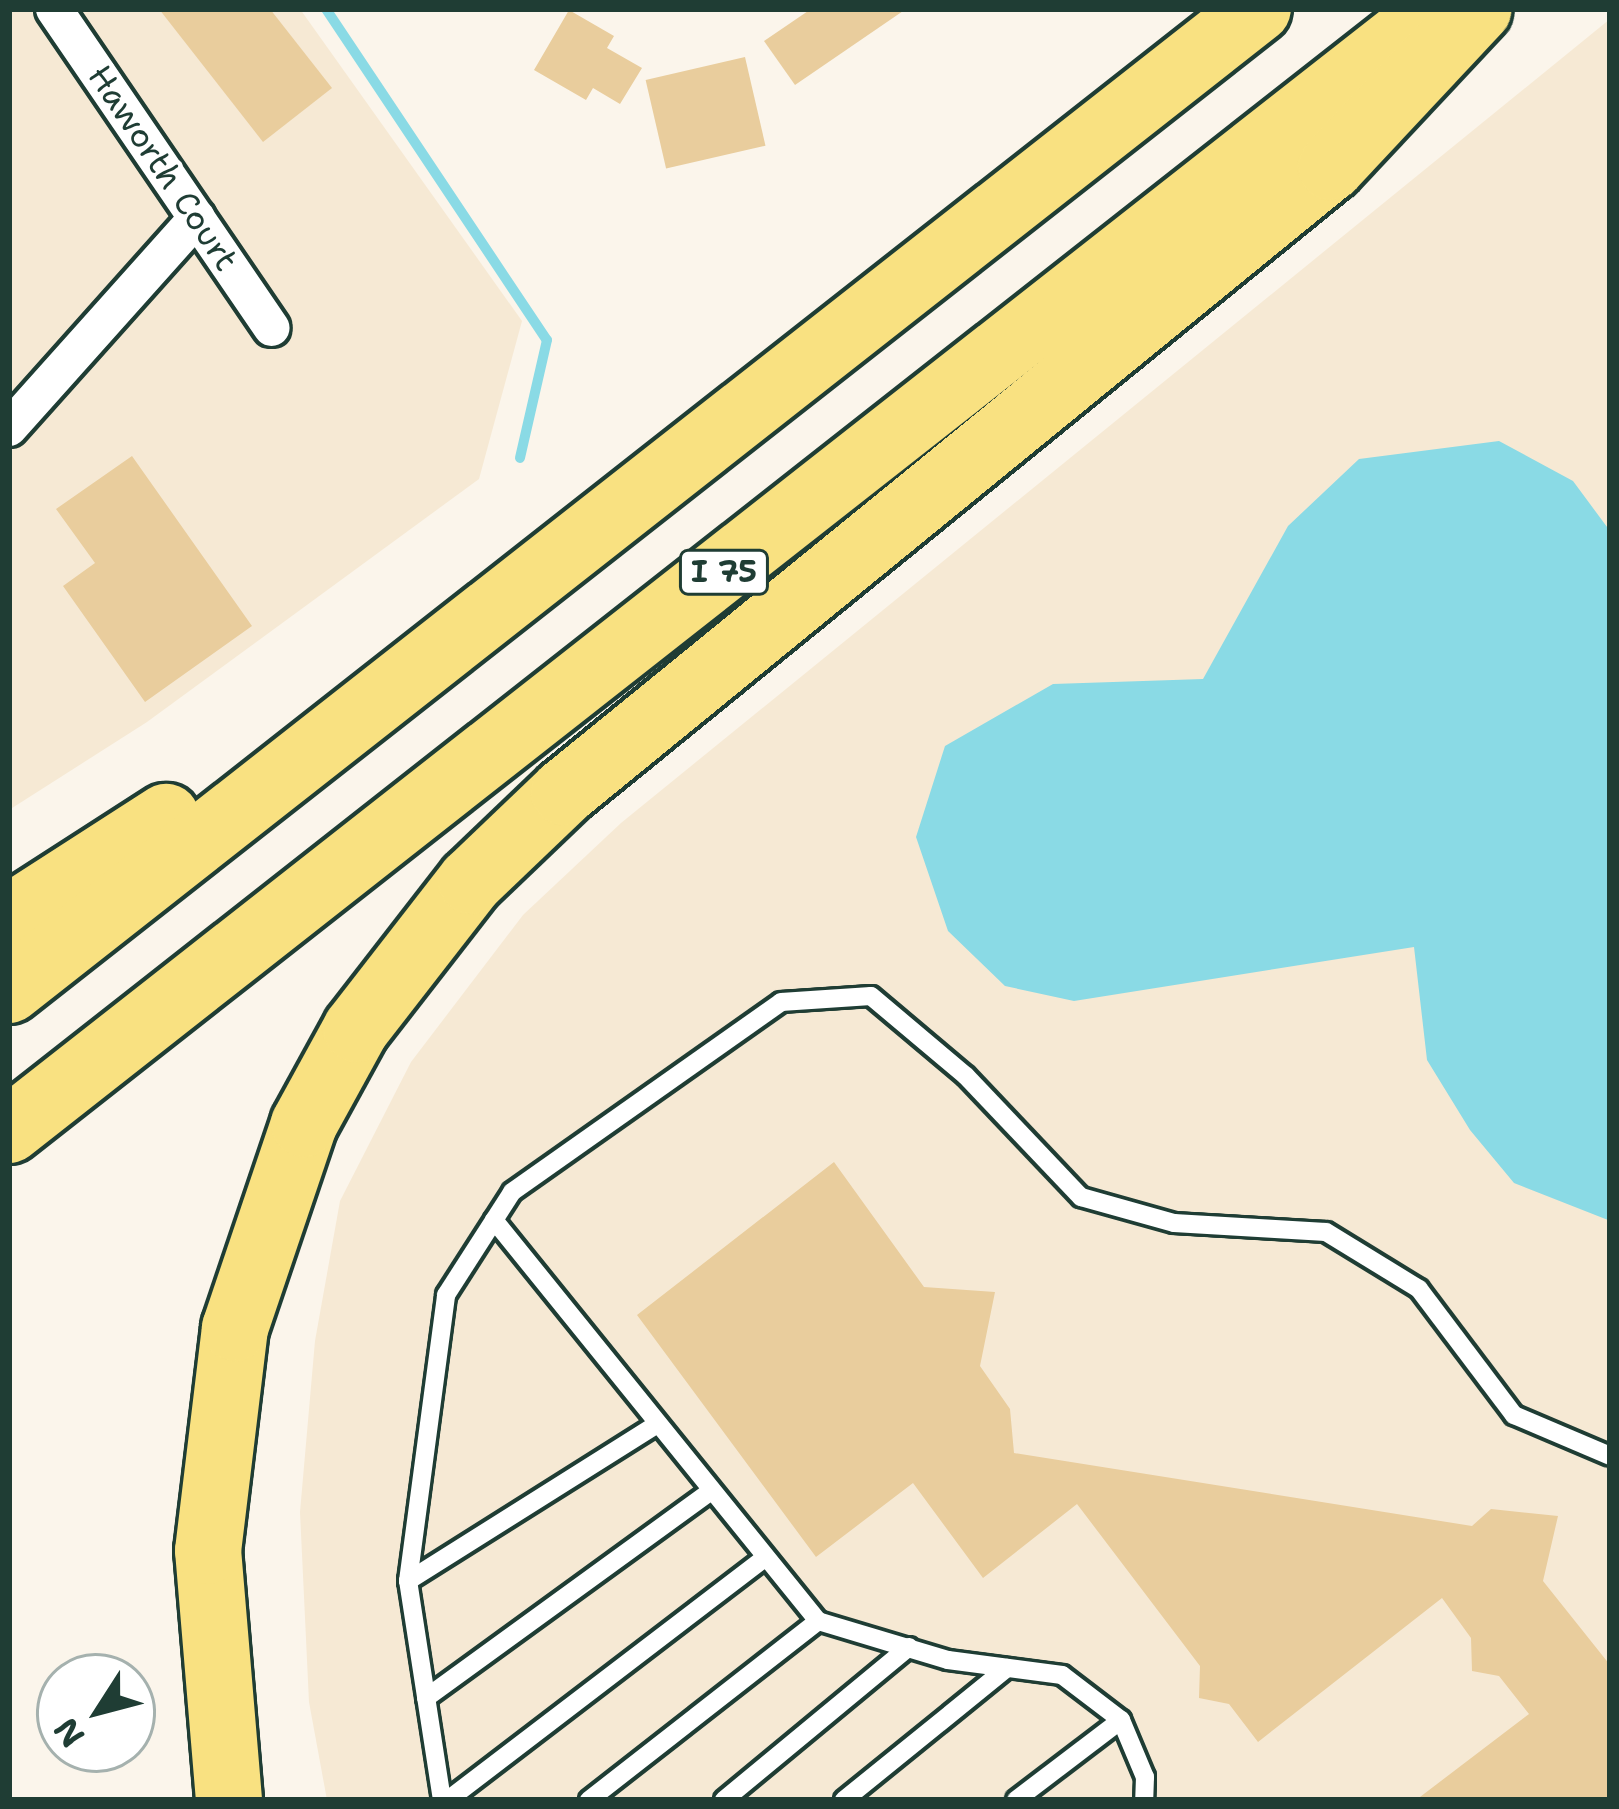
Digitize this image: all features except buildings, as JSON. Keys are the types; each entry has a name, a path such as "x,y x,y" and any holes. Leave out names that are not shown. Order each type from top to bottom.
{"highway":[{"path":"9,990 1258,9"},
{"name":"I 75","path":"9,1130 1436,9"},
{"path":"229,1800 208,1551 235,1328 304,1124 356,1029 471,881 564,792 1331,166 1479,9"},
{"path":"9,918 551,566"}],"street":[{"name":"Haworth Court","path":"54,9 272,328"},
{"path":"9,428 196,218"}],"lane":[{"path":"766,1558 445,1800 408,1581 446,1295 512,1192 781,1002 872,996 966,1076 1081,1197 1174,1223 1326,1232 1419,1289 1514,1415 1610,1456"},
{"path":"494,1220 818,1621 909,1646 1062,1676 1121,1720 1144,1800"},
{"path":"408,1581 657,1424"},
{"path":"427,1698 711,1491"},
{"path":"589,1800 818,1621"},
{"path":"724,1800 909,1646"},
{"path":"844,1800 1007,1668"},
{"path":"1016,1800 1121,1720"}],"shaded area":[{"path":"9,9 300,9 522,321 479,479 147,722 9,810"},
{"path":"1610,19 1610,1800 327,1800 309,1702 300,1512 315,1341 340,1201 411,1062 523,915 621,823"}],"water":[{"path":"1499,441 1573,481 1610,531 1608,1220 1514,1183 1470,1130 1427,1060 1414,947 1074,1001 1005,986 948,931 916,837 945,746 1053,684 1203,679 1288,526 1359,459"}],"waterway":[{"path":"326,9 547,340 520,458"}]}
